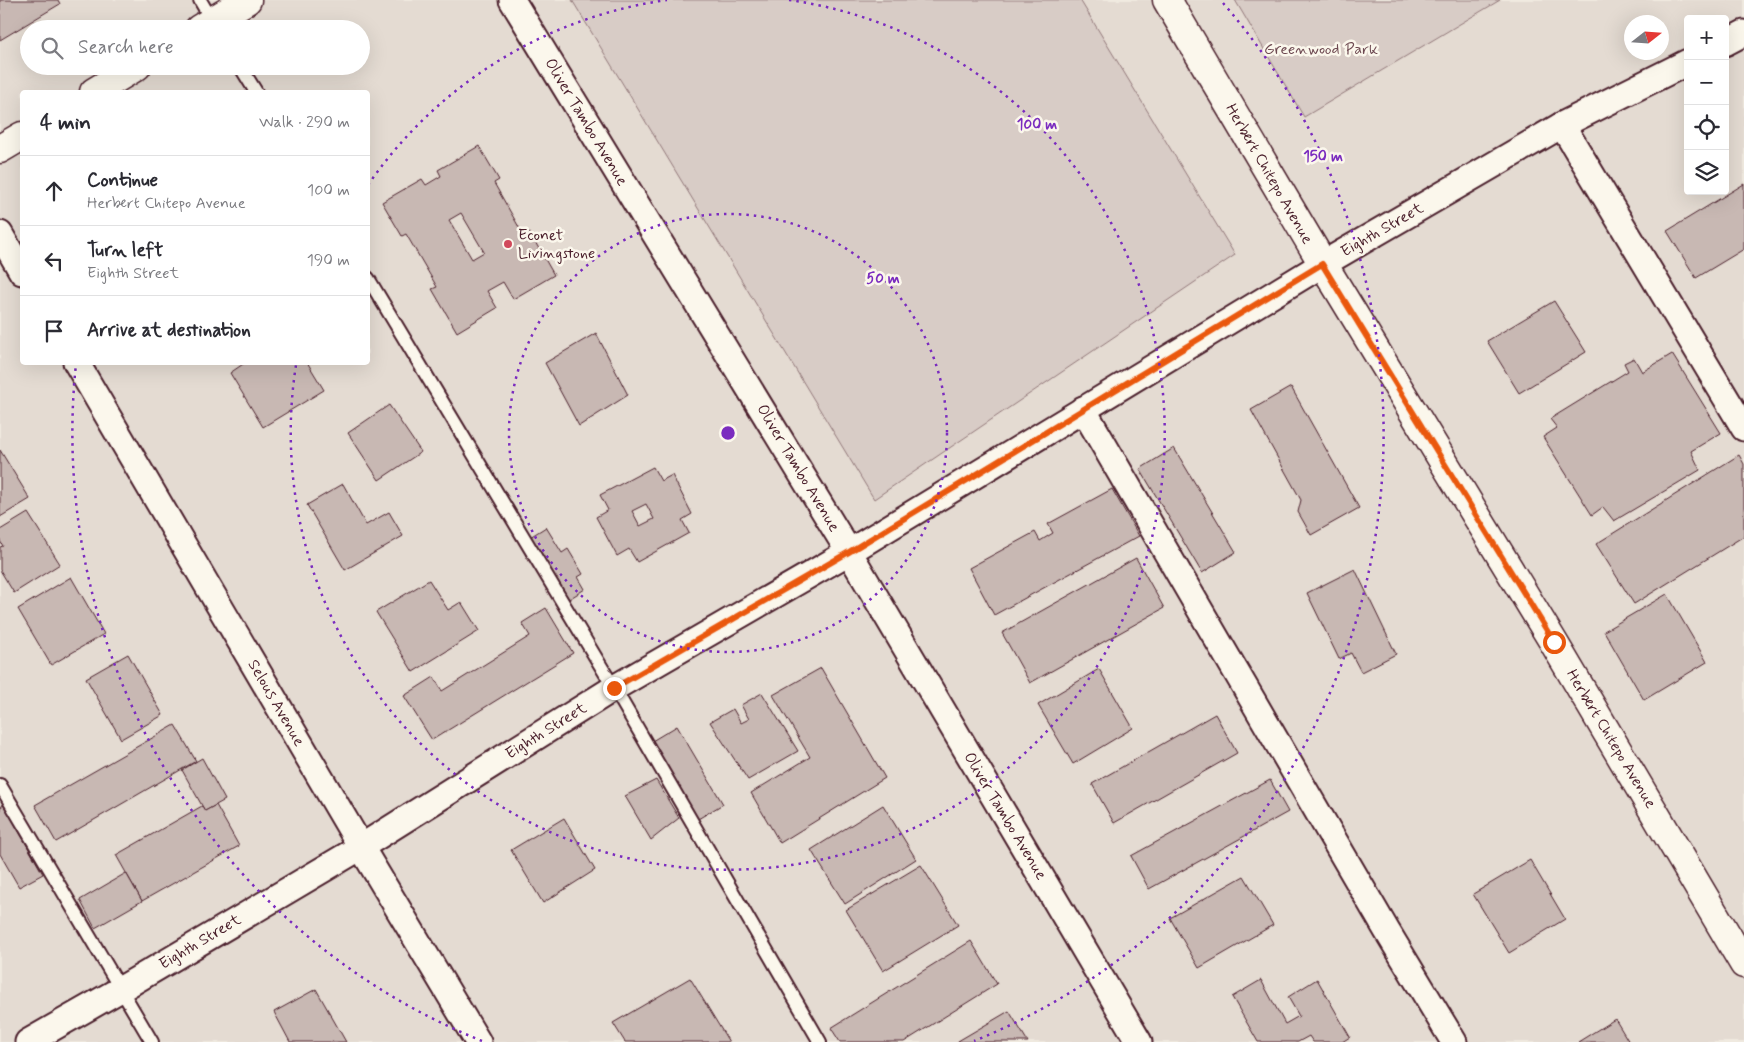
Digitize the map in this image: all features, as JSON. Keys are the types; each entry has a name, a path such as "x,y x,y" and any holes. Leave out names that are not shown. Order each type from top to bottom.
{"main road":[{"path":"207,20 247,0"},
{"name":"Herbert Chitepo Avenue","path":"1167,0 1322,264 1559,651 1744,964"},
{"path":"97,90 122,75"},
{"path":"0,149 20,137"}],"street":[{"name":"Oliver Tambo Avenue","path":"512,0 849,552 1138,1042"},
{"path":"1729,41 1744,33"},
{"name":"Eighth Street","path":"28,1042 121,990 361,847 614,688 849,552 1322,264 1562,125 1684,64"},
{"path":"1562,125 1744,428"},
{"path":"0,234 20,269"},
{"name":"Selous Avenue","path":"78,365 478,1042"},
{"path":"1083,409 1382,923 1454,1042"}],"lane":[{"path":"246,75 255,90"},
{"path":"370,281 614,688 820,1042"},
{"path":"0,785 152,1042"}],"shaded area":[{"path":"0,0 1744,0 1744,1042 0,1042"}],"green space":[{"path":"572,0 1080,0 1235,255 874,499"},
{"name":"Greenwood Park","path":"1235,0 1500,0 1304,117"}],"building":[{"path":"0,0 58,0 60,4 33,20 20,20 20,28 0,40"},
{"name":"Econet Livingstone","path":"479,146 499,180 494,183 524,236 530,233 554,275 513,299 503,282 487,291 497,308 457,332 432,289 437,287 406,234 402,236 382,202 422,179 426,185 441,176 438,170","holes":["461,213 484,252 472,259 449,220"]},
{"path":"1744,184 1744,249 1696,278 1667,231 1726,195 1729,195"},
{"path":"1554,301 1586,352 1519,393 1487,341"},
{"path":"596,333 628,395 579,426 545,363"},
{"path":"1672,354 1721,433 1691,451 1700,470 1614,521 1603,507 1592,515 1543,437 1557,428 1550,419 1628,371 1624,363 1634,358 1642,372"},
{"path":"242,365 309,365 324,390 263,427 230,373"},
{"path":"1291,387 1359,508 1311,535 1298,512 1301,500 1251,410"},
{"path":"389,405 421,452 379,480 348,433"},
{"path":"1174,448 1236,552 1202,573 1140,469"},
{"path":"0,450 30,499 0,517"},
{"path":"1739,455 1744,464 1744,536 1634,604 1596,544"},
{"path":"653,467 661,481 672,475 692,514 682,520 689,533 637,562 629,549 617,556 596,517 608,510 600,495","holes":["646,504 654,519 640,526 632,511"]},
{"path":"343,484 366,525 389,512 403,536 345,570 307,505"},
{"path":"1112,489 1139,536 994,615 969,568 1035,532 1040,541 1053,533 1048,524"},
{"path":"28,513 60,564 14,593 0,570 0,547 3,546 0,541 0,530"},
{"path":"546,527 562,553 568,549 583,574 578,577 585,589 569,599 530,537"},
{"path":"1136,558 1164,608 1030,683 1002,633"},
{"path":"1355,569 1396,654 1361,672 1351,653 1339,659 1307,593"},
{"path":"71,577 104,634 51,665 18,609"},
{"path":"429,580 448,610 461,602 479,631 413,672 376,612"},
{"path":"1667,594 1707,662 1644,700 1604,631"},
{"path":"546,608 573,653 432,740 404,696 434,677 442,691 530,636 522,623"},
{"path":"128,654 163,715 121,739 86,678"},
{"path":"821,668 885,778 780,843 751,793 810,757 773,695"},
{"path":"1099,669 1133,728 1073,764 1038,705"},
{"path":"762,693 798,751 748,780 710,722 733,709 741,723 749,719 741,705"},
{"path":"1215,714 1237,753 1114,823 1092,784"},
{"path":"175,725 196,761 56,842 35,805"},
{"path":"677,726 723,804 698,819 652,741"},
{"path":"202,758 225,800 205,811 182,770"},
{"path":"656,780 679,818 651,840 625,796"},
{"path":"1270,780 1288,812 1149,889 1131,856"},
{"path":"4,805 43,874 19,887 0,854 0,807"},
{"path":"216,805 239,846 142,901 116,855 202,806 205,811"},
{"path":"883,805 916,859 845,904 811,850"},
{"path":"564,818 595,870 543,903 511,850"},
{"path":"1530,860 1565,919 1509,953 1473,894"},
{"path":"921,865 958,925 883,971 846,910"},
{"path":"126,873 142,901 95,928 80,900"},
{"path":"1244,876 1273,925 1199,968 1170,918"},
{"path":"971,941 997,984 904,1042 840,1042 831,1028"},
{"path":"690,978 729,1042 625,1042 613,1023"},
{"path":"1317,979 1350,1037 1342,1042 1313,1042 1309,1036 1298,1042 1258,1042 1232,997 1261,980 1285,1024 1299,1016 1288,997"},
{"path":"316,989 346,1042 290,1042 274,1012"},
{"path":"1009,1011 1028,1042 958,1042 958,1041"},
{"path":"1615,1019 1629,1042 1578,1042"}],"place":[{"name":"Econet Livingstone","path":"508,244"}],"route":[{"path":"614,688 849,552 1322,264 1554,642"}]}
